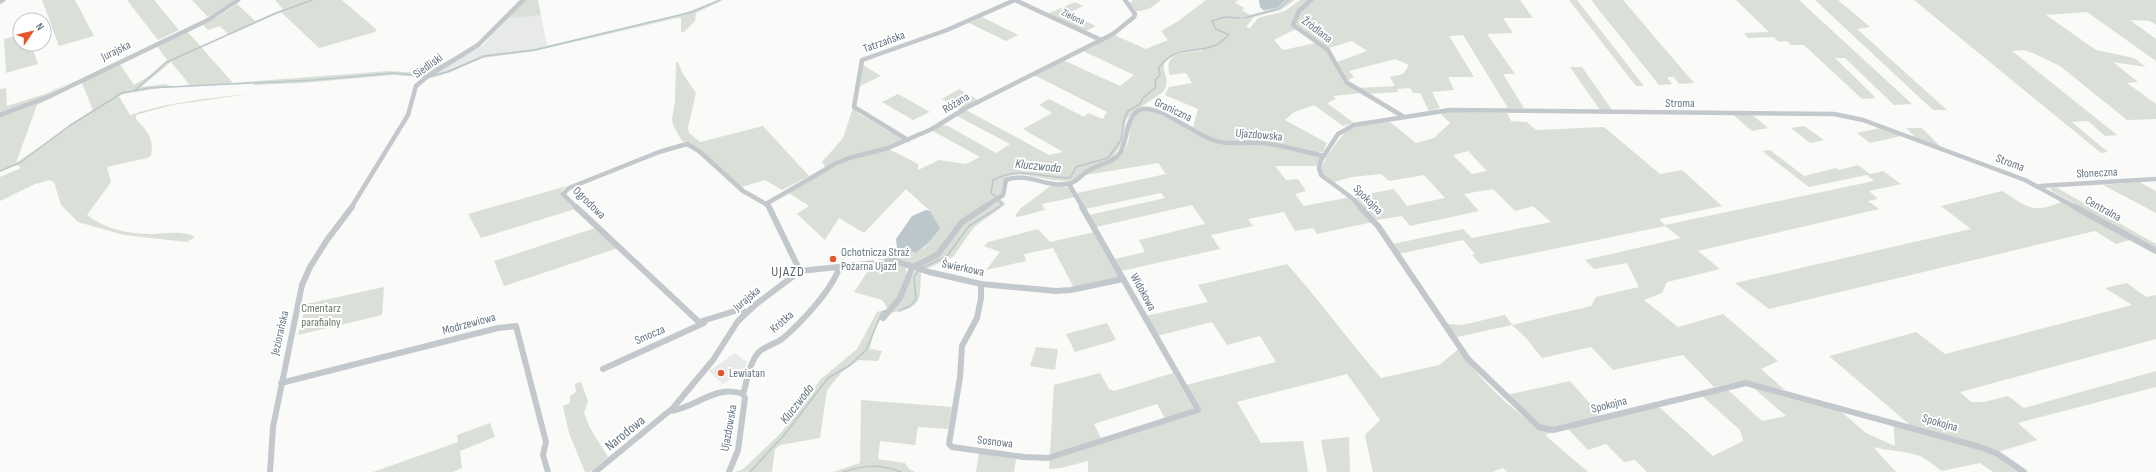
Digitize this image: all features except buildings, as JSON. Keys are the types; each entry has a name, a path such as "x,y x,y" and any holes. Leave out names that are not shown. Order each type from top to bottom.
{"street":[{"name":"Jurajska","path":"0,115 48,97 208,20 238,0"},
{"name":"Siedliski","path":"349,212 408,115 416,86 428,76 478,45 523,0"},
{"name":"Zielona","path":"1015,0 1101,40"},
{"name":"Tatrzańska","path":"908,140 854,107 862,60 947,30 1015,0"},
{"name":"Różana","path":"766,204 814,175 849,158 888,148 908,140 945,121 966,108 1113,34 1134,17 1135,12 1125,0"},
{"name":"Źródlana","path":"1311,0 1299,11 1293,25 1328,50 1346,82 1404,117"},
{"name":"Graniczna","path":"1069,184 1078,180 1086,172 1109,162 1121,153 1127,134 1129,121 1133,114 1143,108 1161,113 1194,131"},
{"name":"Stroma","path":"1324,156 1336,137 1345,128 1354,125 1450,110 1834,114 1863,120 2040,186"},
{"name":"Ujazdowska","path":"1194,131 1216,142 1261,143 1324,156"},
{"name":"Ogrodowa","path":"706,322 699,322 692,318 609,236 564,196 564,190 659,152 687,144 693,147 724,176 752,198 766,204"},
{"name":"Spokojna","path":"1324,156 1319,168 1321,175 1348,194 1367,212 1468,359 1493,386 1539,427 1553,430 1746,383 1980,447 1998,454 2024,472"},
{"path":"883,318 900,298 912,268 938,254 958,224 997,199 1005,192 1004,183 1012,177 1020,176 1052,184 1069,184"},
{"name":"Słoneczna","path":"2040,186 2156,179"},
{"name":"Widokowa","path":"1069,184 1198,410"},
{"name":"Centralna","path":"2040,186 2156,251"},
{"path":"766,204 772,210 800,271"},
{"name":"Jeziorańska","path":"270,472 273,427 302,285 327,240 349,212"},
{"name":"Świerkowa","path":"800,271 895,261 912,268 981,284 1056,291 1071,290 1123,279"},
{"name":"Krótka","path":"743,394 754,360 760,351 781,340 818,302 835,281 839,268"},
{"name":"Jurajska","path":"670,411 707,368 731,331 747,312 800,271"},
{"name":"Sosnowa","path":"981,284 980,305 977,318 962,346 960,377 949,444 952,447 1024,457 1048,458 1198,410"},
{"path":"706,322 728,312 738,310 747,312"},
{"name":"Smocza","path":"603,369 706,322"},
{"name":"Modrzewiowa","path":"281,383 498,328 516,326 520,336 546,442 544,455 548,472"},
{"name":"Ujazdowska","path":"670,411 678,410 720,391 735,391 743,394 745,398 739,446 729,472"},
{"name":"Narodowa","path":"595,472 670,411"}],"shaded area":[{"path":"1259,0 1286,0 1277,8 1263,10 1260,7"},
{"path":"541,15 547,46 533,50 481,55 451,69 435,73 483,45 508,17"},
{"path":"926,210 930,211 940,228 937,232 926,245 916,253 897,248 896,239 912,216"},
{"path":"735,353 747,362 742,376 734,377 718,387 722,383 709,371"}],"green space":[{"path":"42,0 75,0 94,36 59,46 52,27 52,12 46,12"},
{"path":"127,0 154,0 179,30 158,40"},
{"path":"192,0 234,0 208,17"},
{"path":"275,0 342,0 377,30 375,32 319,48 281,12 229,35 220,26 208,30 202,24 219,16 237,4 255,21 283,9"},
{"path":"525,0 538,0 541,15 508,18"},
{"path":"718,0 723,0 696,13 695,21 684,32 681,32 681,18 677,18 535,51 482,58 451,72 432,78 393,75 302,83 254,85 254,83 159,88 118,95 130,115 174,104 249,94 172,105 136,115 136,119 147,132 151,140 151,156 107,167 111,182 87,215 102,224 126,232 151,234 179,233 195,237 187,242 124,235 78,222 61,205 54,182 50,180 35,184 0,201 0,177 21,168 17,165 0,172 0,116 59,94 37,105 16,163 93,110 81,81 119,63 134,85 149,76 167,60 157,46 187,31 233,83 388,71 424,73 457,56 436,73 451,69 481,55 533,49 685,13","holes":["171,62 189,84 177,87 166,84 141,87"]},
{"path":"1133,0 1161,0 1153,7 1136,11 1130,3"},
{"path":"1206,0 1238,0 1235,3 1245,8 1242,10 1250,15 1265,11 1263,10 1277,8 1286,0 1295,0 1281,10 1254,17 1246,27 1250,28 1258,18 1285,11 1300,0 1520,0 1533,18 1503,18 1513,33 1487,34 1515,74 1503,74 1524,108 1508,108 1463,35 1449,36 1474,77 1448,77 1454,90 1432,92 1440,108 1429,111 1420,93 1413,93 1410,88 1397,89 1398,92 1368,94 1357,88 1395,86 1390,77 1403,74 1409,65 1395,59 1349,71 1354,77 1346,81 1337,62 1367,51 1352,41 1329,48 1298,28 1274,40 1283,50 1316,43 1326,49 1343,82 1361,93 1333,96 1336,99 1327,103 1354,123 1343,126 1314,105 1294,112 1285,120 1327,143 1323,152 1318,153 1321,158 1317,166 1275,166 1286,180 1298,179 1306,191 1295,194 1304,206 1351,197 1373,222 1317,234 1313,228 1295,231 1284,212 1248,219 1253,226 1211,235 1220,249 1121,271 1115,259 1145,252 1139,240 1205,224 1192,205 1096,227 1089,215 1165,198 1161,193 1085,209 1077,193 1166,174 1158,163 1086,175 1095,168 1115,159 1123,152 1128,141 1132,121 1140,111 1152,111 1217,141 1193,128 1198,109 1165,95 1169,87 1192,83 1186,73 1170,75 1168,67 1172,58 1183,53 1202,51 1203,49 1179,53 1168,58 1164,68 1167,83 1165,89 1163,92 1132,113 1126,120 1123,143 1112,158 1075,179 1067,181 1052,180 1021,174 1009,176 1004,180 1002,192 998,197 1006,204 974,227 953,257 926,269 896,259 886,259 881,255 888,248 916,253 925,247 940,228 930,211 906,189 864,233 839,218 825,240 797,214 809,206 787,192 850,159 889,149 918,164 918,170 939,160 966,164 980,157 931,130 942,125 948,126 996,153 1010,144 957,116 966,110 1049,155 1063,152 1023,129 1052,113 1039,105 1049,99 1084,117 1088,113 1103,119 1107,112 1034,75 1063,60 1120,86 1134,75 1083,51 1114,35 1146,49 1168,40 1161,31 1177,22"},
{"path":"1569,0 1577,0 1644,86 1636,86"},
{"path":"1591,0 1623,0 1694,83 1679,84 1674,77 1667,77 1672,84 1659,85"},
{"path":"1736,0 1799,0 1912,104 1894,105 1845,58 1835,58 1876,98 1862,99 1804,45 1791,45 1787,41 1779,42 1774,37 1748,38 1744,33 1769,32"},
{"path":"1815,0 1838,0 1870,27 1857,29 1947,110 1933,110"},
{"path":"1914,0 2156,0 2156,25 2150,21 2130,20 2156,39 2156,61 2087,12 2046,15 2096,50 2134,58 2146,67 2113,62 2138,82 2127,83 2156,104 2156,119 2127,120 2060,66 2033,53 2023,50 2012,51 2117,135 2105,136 2088,121 2072,122 2108,152 2101,153"},
{"path":"1075,2 1083,6 1069,13 1096,26 1086,31 1047,14"},
{"path":"982,17 1018,35 1006,41 969,23"},
{"path":"12,37 12,52 34,52 38,64 6,73 4,39"},
{"path":"676,62 678,62 683,74 696,93 688,127 689,133 700,142 763,126 809,176 782,190 765,180 742,187 724,174 692,144 682,141 673,125 672,119 675,101"},
{"path":"863,65 881,76 860,86"},
{"path":"1570,67 1582,67 1612,110 1600,110"},
{"path":"70,82 38,100 0,113 0,89 6,88 7,106 45,94"},
{"path":"959,89 978,100 961,110 942,99"},
{"path":"898,94 930,112 913,120 882,102"},
{"path":"853,108 858,113 904,140 825,167 822,162 843,138"},
{"path":"1440,113 1507,113 1511,121 1527,122 1536,130 1604,127 1660,174 1682,170 1722,206 1659,219 1665,225 1874,181 1867,175 1809,187 1762,151 1770,150 1804,176 1836,168 1839,170 1858,165 1870,174 1883,171 1901,184 1869,191 1878,199 1868,201 1879,209 1698,251 1720,269 1667,282 1662,293 1644,300 1678,327 1723,314 1778,361 1761,369 1785,390 1744,381 1714,387 1683,355 1613,370 1591,347 1542,358 1526,338 1512,325 1591,306 1596,297 1639,287 1627,263 1594,269 1585,260 1681,238 1665,226 1480,264 1472,255 1475,254 1463,240 1399,254 1393,244 1463,229 1472,238 1551,222 1533,206 1515,211 1493,189 1464,194 1479,211 1410,226 1402,216 1377,220 1353,197 1394,189 1407,206 1445,198 1424,175 1389,181 1381,174 1352,177 1334,182 1322,173 1321,168 1328,154 1346,131 1358,126 1390,122 1416,143 1434,138 1450,123","holes":["1468,151 1487,171 1472,174 1453,155"]},
{"path":"1732,114 1751,114 1768,128 1752,131"},
{"path":"1804,126 1824,140 1810,143 1791,128"},
{"path":"1880,128 1901,136 1870,143 1857,133"},
{"path":"1906,128 1922,128 1942,148 1916,138"},
{"path":"2139,182 2156,191 2156,213 2103,185"},
{"path":"1052,185 1070,188 1075,197 1042,204 1045,210 1018,217 1015,216 1021,208"},
{"path":"567,186 562,190 561,194 575,209 481,238 468,214"},
{"path":"2050,188 2057,188 2156,244 2156,249 2052,191"},
{"path":"2002,191 2025,205 2037,208 2044,208 2063,201 2133,239 2116,244 2095,231 1769,309 1735,283 1971,229 1941,206"},
{"path":"595,228 618,248 504,286 494,261"},
{"path":"1038,229 1050,242 1095,232 1120,278 1074,288 1053,248 1024,254 1026,261 986,270 1000,252 984,246 988,242"},
{"path":"892,262 905,266 907,274 906,282 899,296 883,315 874,332 870,349 882,351 878,361 859,360 842,372 827,390 820,438 780,445 775,449 772,472 735,472 742,470 781,433 821,379 857,349 877,312 888,309 882,300 854,292 872,265"},
{"path":"1287,264 1381,378 1439,365 1460,348 1486,383 1522,415 1545,431 1658,406 1713,456 1743,441 1740,430 1701,395 1727,389 1762,421 1786,416 1750,385 1837,408 1866,433 1895,446 1893,420 1910,425 1829,356 1916,332 1945,354 2132,305 2105,288 2127,283 2146,297 2156,295 2156,339 1960,392 1971,402 1984,402 2008,396 2024,408 2156,371 2156,387 2018,423 2037,440 1998,452 1975,443 2022,472 1993,472 1980,463 1942,471 1917,455 1873,447 1896,472 1647,472 1635,460 1624,462 1606,444 1588,450 1567,428 1545,435 1588,472 1507,472 1503,468 1492,472 1373,472 1365,435 1380,420 1347,374 1237,402 1261,443 1303,441 1308,472 1088,472 1088,461 1061,468 1049,469 1054,385 1100,373 1109,389 1114,391 1173,373 1193,408 1191,411 1166,420 1157,404 1094,424 1103,442 1198,411 1186,385 1276,362 1260,336 1227,345 1212,322 1157,336 1146,316 1208,302 1198,285"},
{"path":"915,271 921,272 920,291 917,302 914,306 890,313"},
{"name":"Cmentarz parafialny","path":"384,287 382,315 298,335 306,304"},
{"path":"1505,315 1512,325 1457,337 1447,324 1462,325"},
{"path":"1107,323 1116,340 1075,352 1066,334"},
{"path":"1036,347 1058,349 1055,370 1030,366"},
{"path":"1570,381 1601,416 1549,428 1540,426 1507,395"},
{"path":"581,382 588,401 584,413 590,428 608,457 590,472 585,472 569,433 563,406 570,403 570,396 576,392 575,384"},
{"path":"861,400 952,407 948,429 918,427 915,445 880,441 878,459 905,463 909,469 915,472 833,472 860,463"},
{"path":"490,423 495,437 460,451 462,468 452,472 373,472 458,442 457,435"},
{"path":"1349,437 1350,472 1327,472 1321,440"},
{"path":"979,453 1016,459 1014,472 976,472"}],"waterway":[{"path":"135,90 167,62 274,14 312,0"},
{"path":"431,76 447,72 485,56 535,50 692,12 720,0"},
{"name":"Kluczwoda","path":"1244,18 1278,9 1289,0"},
{"name":"Kluczwoda","path":"996,197 991,193 993,180 1002,176 1021,173 1070,178 1076,167 1108,158 1121,140 1124,120 1128,111 1140,104 1143,98 1156,87 1155,80 1160,75 1159,67 1173,55 1186,51 1208,48 1221,42 1229,35 1216,29 1212,21 1225,17 1240,18"},
{"path":"0,171 21,162 69,126 122,93 149,88 314,80 393,73 424,76"},
{"name":"Kluczwoda","path":"922,268 947,256 969,226 1002,204 998,200"},
{"name":"Kluczwoda","path":"899,311 910,306 916,299 914,277 918,271"},
{"name":"Kluczwoda","path":"750,472 785,434 828,378 850,365 866,350 882,312 885,311"},
{"path":"843,472 872,466 893,469 901,472"}],"place":[{"name":"Ochotnicza Straż Pożarna Ujazd","path":"833,259"},
{"name":"Lewiatan","path":"721,373"}],"district":[{"name":"UJAZD","path":"788,271"}]}
